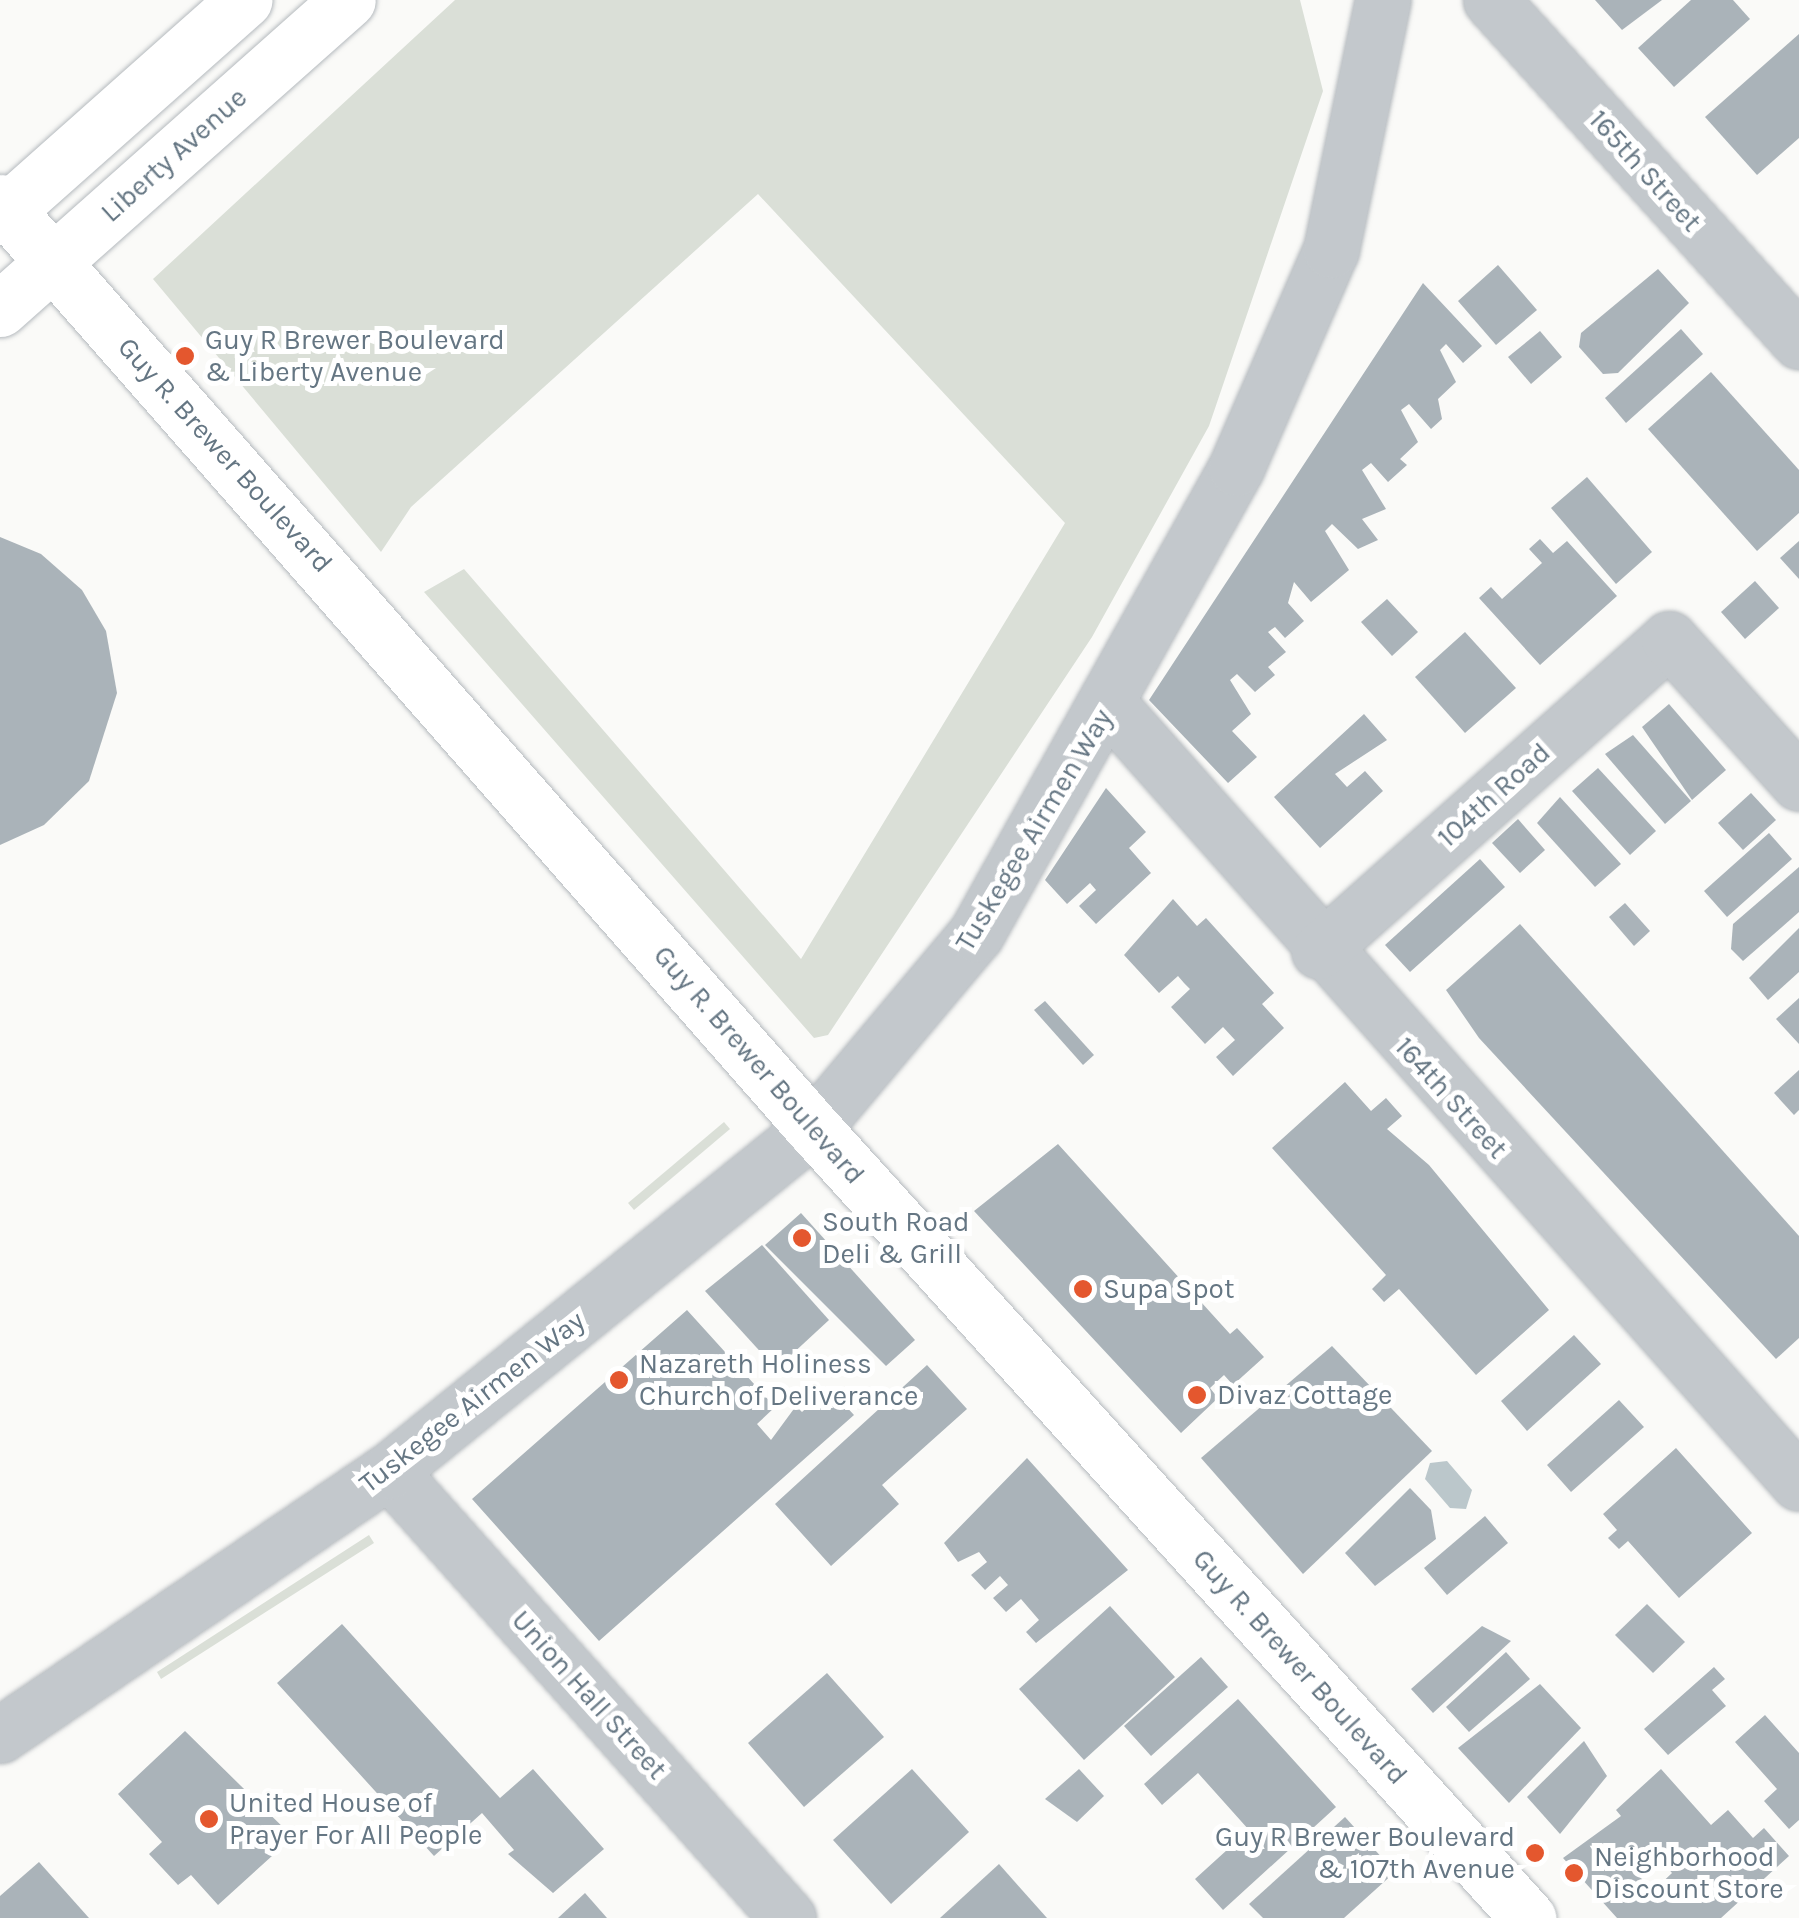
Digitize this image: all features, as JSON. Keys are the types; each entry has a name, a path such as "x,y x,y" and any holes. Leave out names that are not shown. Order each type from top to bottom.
{"main road":[{"path":"3,210 244,0"},
{"name":"Liberty Avenue","path":"0,309 348,0"},
{"name":"Guy R. Brewer Boulevard","path":"3,210 54,262 813,1128 1528,1918"}],"street":[{"name":"Tuskegee Airmen Way","path":"0,1735 389,1471 813,1128 976,934 1110,706 1236,468 1331,250 1383,0"},
{"name":"165th Street","path":"1491,0 1799,341"},
{"name":"104th Road","path":"1318,951 1669,639 1799,783"},
{"name":"164th Street","path":"1110,706 1318,951 1799,1483"},
{"name":"Union Hall Street","path":"389,1471 788,1918"}],"shaded area":[{"path":"455,0 1300,0 1323,91 1209,426 1092,637 828,1035 814,1038 424,592 464,569 801,959 1065,523 758,194 411,507 381,552 153,279"},
{"path":"724,1122 730,1129 634,1210 628,1203"},
{"path":"1447,1461 1472,1490 1466,1509 1450,1508 1425,1479 1430,1463"},
{"path":"369,1535 374,1543 161,1679 157,1672"}],"building":[{"path":"1595,0 1662,0 1622,30"},
{"path":"1691,0 1733,0 1750,19 1674,87 1638,48"},
{"path":"1799,34 1799,138 1757,175 1705,117"},
{"path":"1498,265 1537,310 1496,345 1458,301"},
{"path":"1658,269 1689,303 1618,373 1603,374 1579,347 1581,333"},
{"path":"1423,283 1482,346 1463,363 1446,344 1440,350 1456,382 1438,399 1442,419 1431,429 1409,404 1401,410 1418,442 1400,459 1407,465 1388,482 1371,463 1362,470 1386,509 1362,519 1378,540 1358,549 1332,524 1325,531 1349,570 1311,602 1294,582 1288,603 1304,621 1285,638 1275,627 1268,632 1286,652 1268,667 1275,675 1255,692 1237,674 1230,680 1251,714 1232,731 1257,757 1228,783 1149,700"},
{"path":"1681,329 1703,354 1626,423 1605,398"},
{"path":"1540,331 1562,357 1531,384 1508,357"},
{"path":"1711,372 1799,470 1799,513 1757,551 1648,429"},
{"path":"1587,477 1652,552 1616,584 1551,508"},
{"path":"0,537 41,554 82,590 106,631 117,693 89,781 44,825 0,845"},
{"path":"1540,539 1553,553 1567,541 1617,596 1540,665 1479,598 1491,587 1502,599 1542,563 1529,549"},
{"path":"1799,541 1799,579 1780,558"},
{"path":"1755,581 1779,608 1745,639 1721,612"},
{"path":"1387,599 1418,632 1392,656 1361,622"},
{"path":"1465,632 1516,688 1465,733 1415,677"},
{"path":"1669,704 1726,770 1692,800 1642,727"},
{"path":"1364,714 1387,740 1335,774 1347,787 1365,771 1383,791 1320,848 1274,797"},
{"path":"1633,735 1691,801 1665,824 1605,754"},
{"path":"1598,768 1656,831 1630,855 1572,791"},
{"path":"1106,788 1146,832 1129,848 1151,873 1096,924 1079,906 1096,890 1090,883 1067,904 1045,880"},
{"path":"1751,793 1776,820 1743,850 1718,823"},
{"path":"1560,797 1621,864 1595,887 1537,823"},
{"path":"1518,819 1545,850 1520,873 1492,843"},
{"path":"1769,833 1792,859 1727,917 1704,891"},
{"path":"1480,859 1505,887 1410,972 1385,945"},
{"path":"1799,867 1799,912 1743,961 1731,949 1733,924"},
{"path":"1173,899 1197,926 1206,918 1274,993 1262,1004 1284,1028 1233,1076 1216,1057 1235,1040 1223,1027 1205,1044 1171,1007 1190,989 1178,976 1159,993 1124,955"},
{"path":"1625,903 1650,931 1634,946 1609,917"},
{"path":"1520,924 1799,1236 1799,1338 1776,1359 1479,1038 1446,990"},
{"path":"1799,928 1799,972 1768,1000 1749,978"},
{"path":"1799,998 1799,1044 1776,1019"},
{"path":"1045,1001 1094,1055 1083,1065 1034,1010"},
{"path":"1799,1070 1799,1110 1794,1115 1774,1093"},
{"path":"1345,1082 1371,1111 1386,1098 1402,1116 1387,1129 1429,1165 1549,1310 1476,1375 1399,1289 1384,1302 1372,1289 1386,1275 1272,1148"},
{"path":"1058,1144 1230,1334 1237,1328 1264,1357 1233,1385 1224,1375 1210,1388 1218,1398 1181,1433 974,1211"},
{"path":"801,1213 915,1340 886,1366 765,1245"},
{"path":"762,1245 829,1320 776,1369 705,1291"},
{"path":"687,1310 775,1407 757,1424 771,1440 796,1406 802,1412 829,1388 854,1415 599,1641 472,1499"},
{"path":"1574,1335 1601,1364 1527,1431 1501,1401"},
{"path":"1332,1346 1432,1451 1303,1574 1201,1458"},
{"path":"927,1365 967,1409 882,1485 899,1504 831,1566 775,1504"},
{"path":"1619,1400 1644,1427 1571,1492 1547,1465"},
{"path":"1676,1448 1752,1533 1679,1598 1628,1541 1619,1549 1608,1538 1617,1530 1603,1514"},
{"path":"1027,1458 1128,1570 1036,1643 1026,1632 1039,1620 1021,1599 1006,1612 993,1598 1008,1585 1000,1576 985,1590 971,1575 987,1562 979,1552 958,1562 944,1543"},
{"path":"1410,1488 1431,1510 1436,1539 1375,1586 1345,1553"},
{"path":"1485,1516 1508,1543 1447,1595 1424,1568"},
{"path":"1647,1604 1685,1642 1653,1673 1615,1635"},
{"path":"1110,1606 1175,1677 1084,1760 1019,1689"},
{"path":"342,1624 500,1798 533,1769 604,1849 553,1893 508,1854 514,1850 482,1813 434,1856 277,1683"},
{"path":"1482,1626 1511,1641 1433,1713 1411,1689"},
{"path":"1506,1652 1530,1679 1469,1732 1446,1707"},
{"path":"1201,1657 1228,1687 1151,1756 1124,1726"},
{"path":"1714,1667 1725,1679 1712,1690 1726,1706 1668,1755 1644,1729"},
{"path":"827,1673 884,1737 804,1807 748,1743"},
{"path":"1540,1684 1581,1728 1509,1803 1458,1748"},
{"path":"1238,1699 1336,1807 1223,1910 1195,1879 1249,1830 1198,1773 1162,1805 1144,1784"},
{"path":"1765,1715 1799,1753 1799,1820 1789,1829 1764,1801 1777,1789 1735,1742"},
{"name":"United House of Prayer For All People","path":"185,1731 293,1837 218,1905 191,1875 178,1885 149,1854 162,1842 118,1794"},
{"path":"1584,1741 1607,1776 1560,1834 1527,1797"},
{"path":"912,1769 969,1832 891,1904 833,1840"},
{"path":"1079,1769 1104,1796 1077,1822 1045,1799"},
{"path":"1661,1769 1711,1825 1728,1810 1753,1838 1764,1828 1789,1856 1721,1918 1617,1918 1563,1858 1621,1816 1616,1810","holes":["1660,1859 1672,1873 1653,1891 1640,1877"]},
{"path":"1345,1817 1395,1872 1344,1918 1263,1918 1249,1904"},
{"path":"39,1862 89,1918 0,1918 0,1896"},
{"path":"999,1864 1047,1918 940,1918"},
{"path":"585,1893 607,1918 558,1918"}],"place":[{"name":"Guy R Brewer Boulevard & Liberty Avenue","path":"185,356"},
{"name":"South Road Deli & Grill","path":"802,1238"},
{"name":"Supa Spot","path":"1083,1289"},
{"name":"Nazareth Holiness Church of Deliverance","path":"619,1380"},
{"name":"Divaz Cottage","path":"1197,1395"},
{"name":"United House of Prayer For All People","path":"209,1819"},
{"name":"Guy R Brewer Boulevard & 107th Avenue","path":"1535,1853"},
{"name":"Neighborhood Discount Store","path":"1574,1873"}]}
